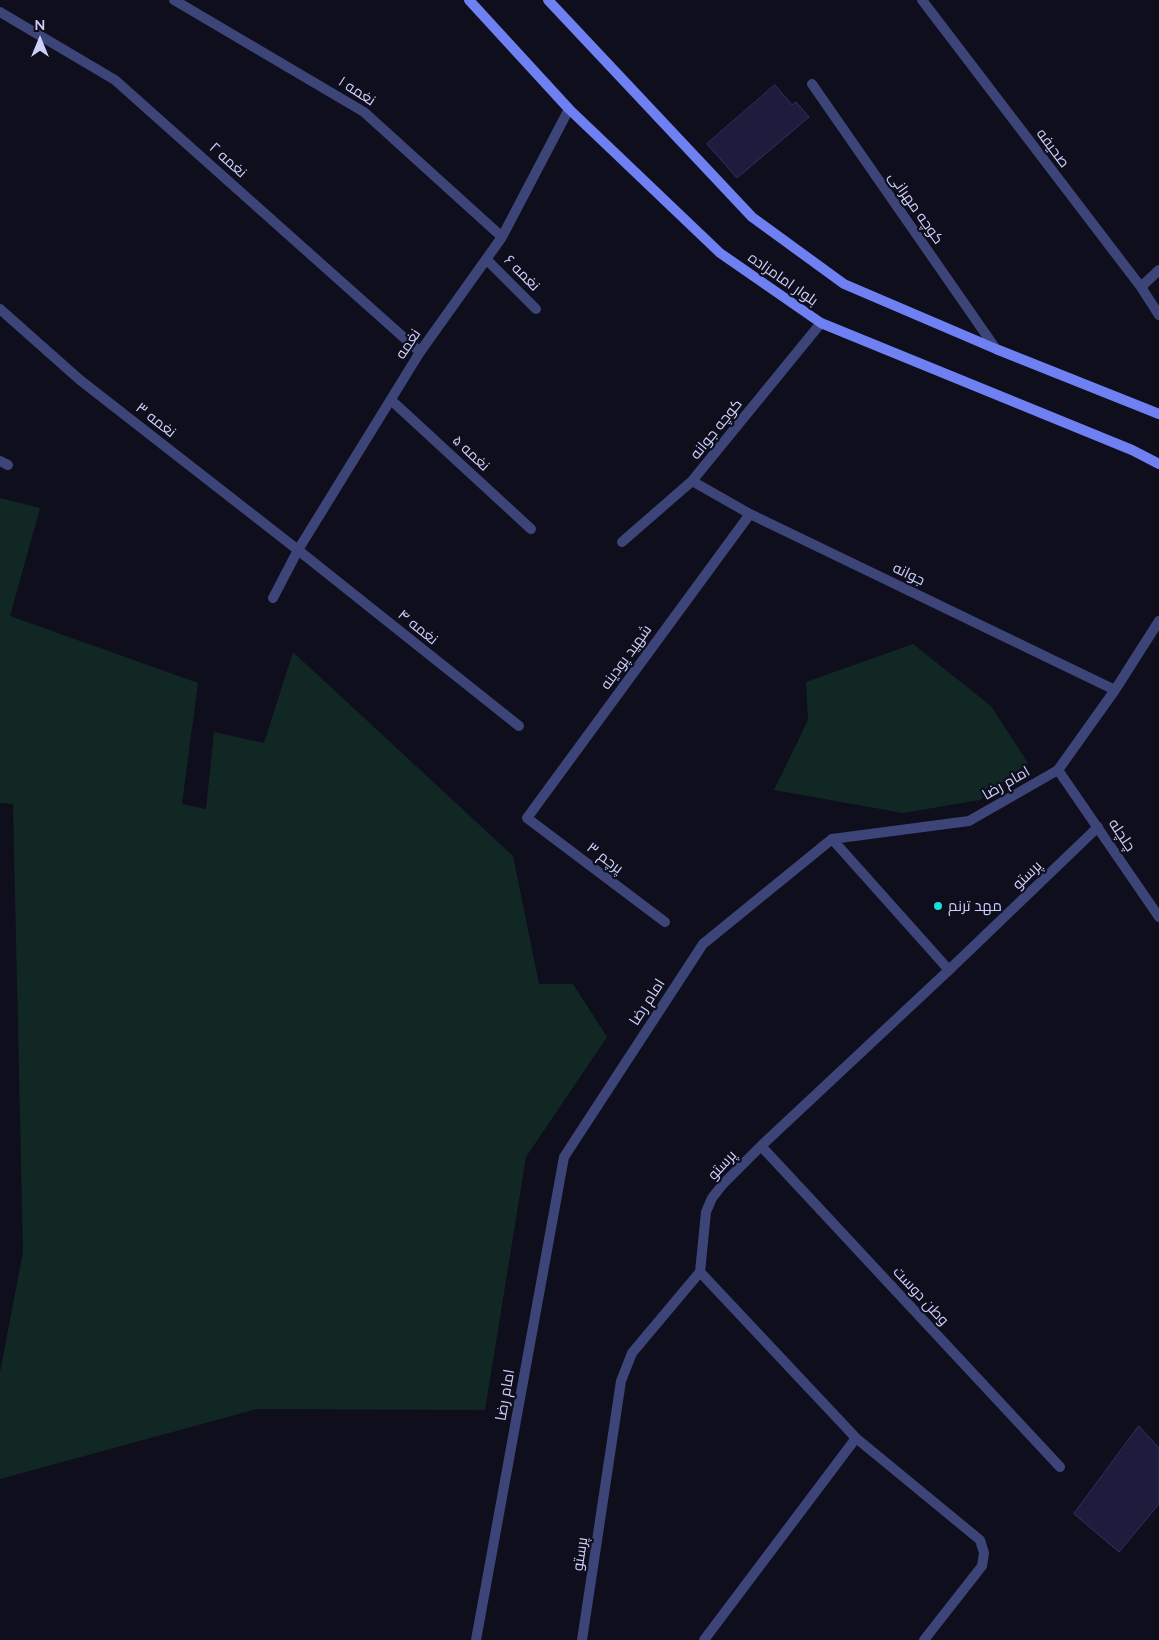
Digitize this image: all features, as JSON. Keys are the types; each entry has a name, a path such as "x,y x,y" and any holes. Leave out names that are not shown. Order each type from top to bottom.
{"main road":[{"name":"بلوار امامزاده","path":"469,0 569,108 720,253 821,323 1132,450 1159,464"},
{"name":"بلوار امامزاده","path":"548,0 752,217 844,284 996,349 1159,414"}],"street":[{"name":"نغمه ۱","path":"174,0 364,112 502,237"},
{"name":"صحیفه","path":"922,0 1141,288 1159,315"},
{"name":"نغمه ۲","path":"0,12 115,80 420,352"},
{"name":"کوچه مهرانی","path":"812,84 996,349"},
{"name":"نغمه","path":"273,598 298,550 420,352 502,237 569,108"},
{"name":"نغمه ۶","path":"486,259 536,309"},
{"path":"1141,288 1159,270"},
{"name":"نغمه ۳","path":"0,309 80,380 298,550"},
{"name":"کوچه جوانه","path":"622,542 692,481 821,323"},
{"name":"نغمه ۵","path":"390,400 531,529"},
{"name":"جوانه","path":"692,481 750,514 1115,690"},
{"name":"شهید پودینه","path":"527,818 750,514"},
{"name":"نغمه ۴","path":"298,550 519,726"},
{"name":"امام رضا","path":"476,1640 564,1157 703,944 832,839 969,821 1058,770 1115,690 1159,621"},
{"name":"چلچله","path":"1058,770 1159,917"},
{"name":"پرچم ۳","path":"527,818 665,922"},
{"name":"پرستو","path":"582,1640 621,1381 632,1353 700,1272 706,1212 712,1198 723,1184 761,1146 1098,827"},
{"path":"832,839 949,970"},
{"name":"وطن دوست","path":"761,1146 1060,1467"},
{"path":"700,1272 856,1438 980,1540 984,1553 982,1566 924,1640"},
{"path":"704,1640 856,1438"}],"green space":[{"path":"0,498 40,508 10,616 198,683 182,804 206,809 214,732 264,743 293,652 513,856 539,984 573,984 607,1037 526,1157 485,1410 257,1409 0,1479 0,1372 23,1252 13,804 0,803"},
{"path":"913,644 991,706 1028,763 980,800 903,813 774,790 808,720 806,682"}],"building":[{"path":"775,85 792,105 796,102 809,117 737,178 707,144"},
{"path":"1139,1426 1159,1448 1159,1504 1119,1552 1074,1514"}],"place":[{"name":"مهد ترنم","path":"938,906"}]}
